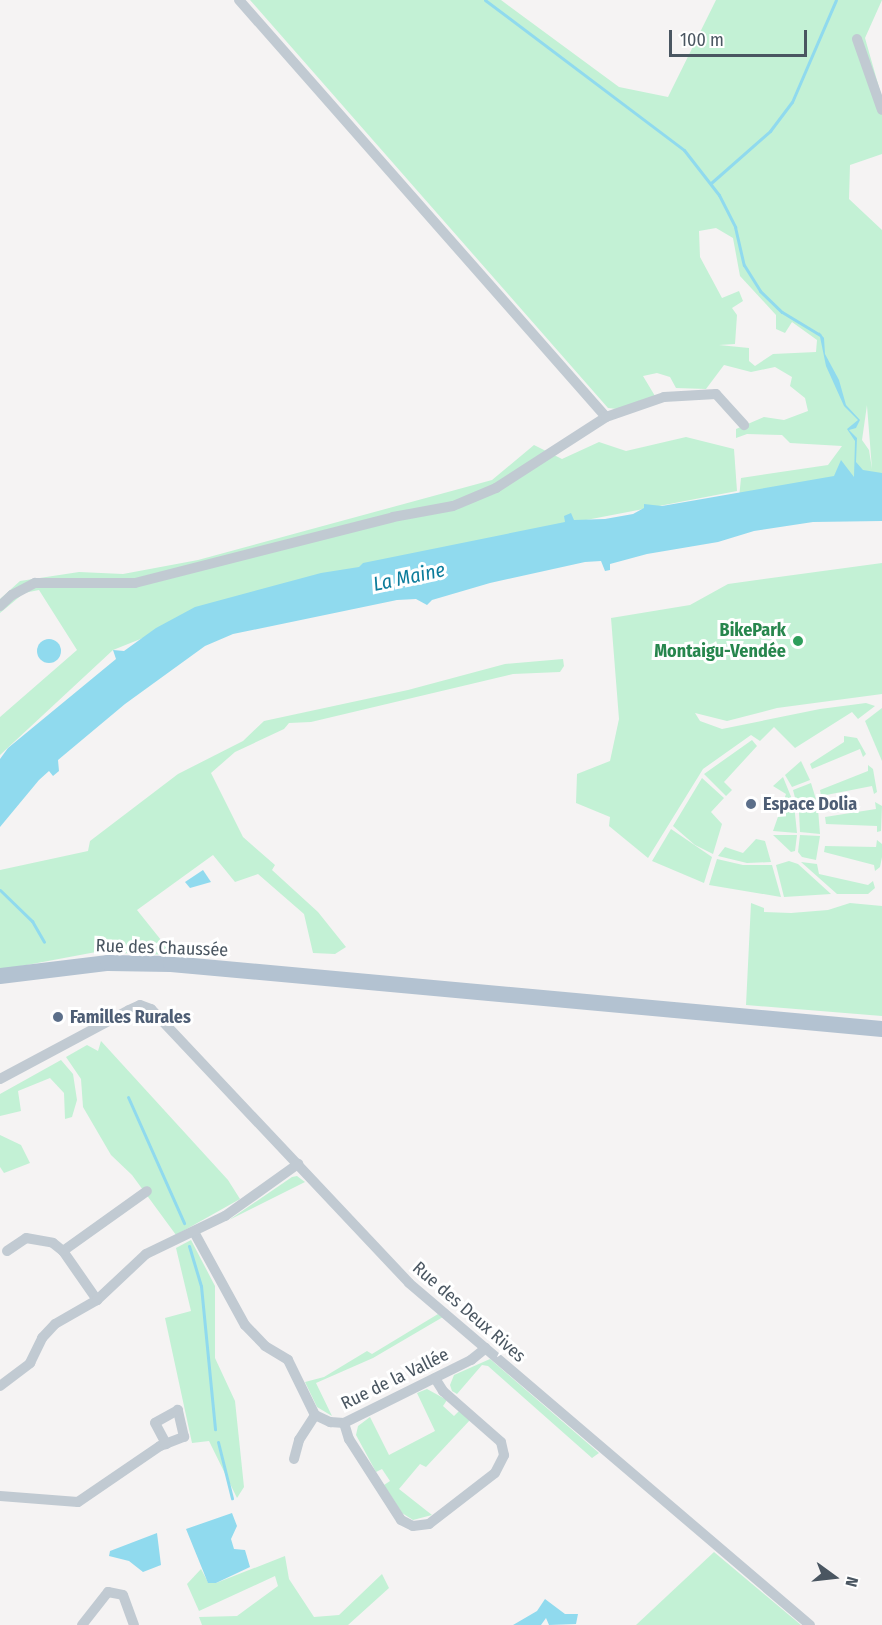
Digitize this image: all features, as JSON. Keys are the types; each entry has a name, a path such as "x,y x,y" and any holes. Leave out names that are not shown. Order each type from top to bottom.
{"main road":[{"name":"Rue des Chaussée","path":"0,976 108,963 251,972 882,1029"}],"street":[{"path":"239,0 606,417"},
{"path":"857,39 882,110"},
{"path":"0,606 12,594 35,583 135,583 393,517 453,506 496,488 545,459 606,417 664,398 716,394 744,425"},
{"name":"Rue des Deux Rives","path":"0,1078 132,1009 146,1005 160,1016 409,1283 810,1625"},
{"path":"0,1386 30,1363 42,1338 55,1324 97,1300 146,1254 225,1215 298,1164"},
{"path":"63,1251 147,1191"},
{"path":"194,1232 245,1324 265,1346 288,1360 315,1415 299,1440 294,1459"},
{"path":"7,1251 26,1238 53,1243 63,1251 97,1300"},
{"name":"Rue de la Vallée","path":"315,1415 344,1423 435,1378 486,1348"},
{"path":"344,1423 349,1439 401,1520 413,1526 429,1524 495,1473 504,1455 501,1442 443,1391 435,1378"},
{"path":"0,1496 78,1502 166,1444"},
{"path":"82,1625 108,1592 123,1595 134,1625"}],"green space":[{"path":"250,0 501,0 619,87 668,97 716,0 882,0 865,38 882,98 882,154 850,165 849,199 882,230 882,473 872,473 873,483 739,498 741,478 828,465 842,446 790,443 782,435 747,434 736,438 736,429 764,417 784,420 808,411 805,398 790,386 792,377 775,367 751,372 724,365 706,389 676,388 670,377 657,373 643,376 655,396 617,409 608,408","holes":["716,228 733,238 740,276 776,315 776,329 785,333 792,322 817,340 816,352 773,354 755,366 749,361 749,348 719,345 735,344 737,315 732,308 743,301 739,291 722,298 700,257 699,231","867,406 872,469 869,450 862,440"]},
{"path":"686,437 734,449 737,491 472,542 213,610 113,650 0,755 0,717 77,650 39,590 24,593 0,613 0,599 20,581 79,572 123,574 198,560 492,480 534,445 562,459 599,442 626,451"},
{"path":"882,563 882,694 777,708 727,721 695,713 700,721 722,729 820,709 866,703 875,706 858,719 852,712 795,748 774,727 760,741 751,735 703,769 648,858 609,826 610,817 576,803 577,774 610,761 619,719 611,618 690,605 728,584"},
{"path":"563,659 564,666 560,672 513,674 311,722 289,723 284,729 235,752 211,773 243,837 275,865 272,870 318,912 346,947 335,954 313,953 304,914 258,874 235,882 213,855 137,910 173,955 96,952 0,970 0,870 88,851 90,841 178,774 243,741 264,721 408,690 505,664"},
{"path":"882,708 882,761 865,721"},
{"path":"844,736 857,738 866,754 863,757 860,749 812,769 810,764 844,742"},
{"path":"752,740 757,746 724,782 732,790 726,796 704,774"},
{"path":"801,761 810,780 792,787 785,775"},
{"path":"868,765 873,769 877,792 874,794 872,786 821,796 820,790 868,771"},
{"path":"783,777 794,804 797,833 773,831 786,794 773,786"},
{"path":"702,778 724,798 711,812 722,824 713,854 695,845 673,826"},
{"path":"811,783 818,806 798,809 793,790"},
{"path":"875,802 882,806 881,831 877,832 877,826 826,824 825,817 876,809"},
{"path":"818,809 820,834 800,832 799,812"},
{"path":"671,829 712,857 704,883 652,861"},
{"path":"773,835 797,835 795,851 791,852"},
{"path":"800,835 820,836 816,860 802,857 798,852"},
{"path":"756,839 765,841 771,862 747,863 718,856 725,847 743,853"},
{"path":"877,840 882,844 882,857 880,867 875,871 874,865 824,852 825,846 876,847"},
{"path":"717,859 743,865 772,865 781,897 709,885"},
{"path":"789,861 798,864 831,894 784,897 776,865"},
{"path":"801,862 817,864 819,874 868,885 873,881 875,888 868,894 837,894"},
{"path":"751,903 764,908 764,912 791,913 828,910 850,903 882,906 882,1016 746,1005"},
{"path":"101,1041 228,1180 240,1199 176,1235 132,1175 111,1155 83,1107 81,1079 66,1057 87,1045 98,1051"},
{"path":"61,1060 73,1074 77,1100 72,1117 65,1119 64,1093 50,1078 18,1091 21,1111 0,1116 0,1094"},
{"path":"0,1135 21,1145 30,1163 4,1173 0,1167"},
{"path":"297,1176 305,1182 229,1220 292,1177"},
{"path":"191,1240 215,1286 215,1358 235,1401 244,1487 237,1498 209,1441 192,1443 165,1318 191,1311 176,1248"},
{"path":"438,1314 443,1317 373,1358 316,1383 332,1416 317,1407 305,1382 324,1377 367,1351 372,1354"},
{"path":"490,1359 599,1453 592,1458 488,1366 482,1365 457,1394 452,1391 450,1385 454,1375"},
{"path":"427,1389 447,1400 443,1406 454,1416 459,1411 470,1420 426,1467 420,1464 399,1489 432,1515 413,1520 402,1513 384,1485 390,1481 382,1469 376,1472 356,1435 358,1426 370,1417 389,1455 435,1431 417,1393"},
{"path":"714,1552 801,1625 636,1625"},
{"path":"285,1556 289,1579 314,1617 339,1615 382,1574 389,1588 348,1625 202,1625 199,1617 237,1616 278,1586 275,1576 199,1611 187,1584 201,1569 208,1582 216,1583"}],"water":[{"name":"La Maine","path":"819,332 824,338 825,354 839,380 846,405 860,420 856,428 849,430 857,438 856,462 863,470 882,473 882,521 813,522 754,531 718,542 647,554 610,564 610,570 605,571 601,561 585,562 490,583 432,600 427,605 416,599 397,600 233,634 205,646 125,704 58,760 59,771 53,776 49,771 39,780 0,827 0,759 8,748 116,659 113,650 124,651 156,628 195,607 321,573 359,567 363,563 565,522 564,516 571,513 574,520 605,519 633,514 644,508 644,504 662,506 834,476 841,460 854,477 855,441 847,429 858,420 844,406 826,366"},
{"path":"49,639 58,642 61,651 58,660 49,663 40,660 37,651 40,642"},
{"path":"203,870 211,882 190,888 185,882"},
{"path":"232,1513 237,1526 231,1539 234,1549 245,1550 250,1567 216,1583 208,1583 186,1529"},
{"path":"157,1533 161,1565 143,1572 129,1561 109,1556 110,1551"},
{"path":"545,1599 565,1614 578,1614 576,1624 549,1625 546,1618 541,1625 513,1625 537,1611"}],"waterway":[{"path":"485,0 684,150 719,195 735,227 744,265 760,291 782,312 820,335"},
{"path":"711,183 770,131 792,102 836,0"},
{"path":"0,890 32,921 44,942"},
{"path":"128,1097 184,1223"},
{"path":"189,1246 201,1286 215,1429"},
{"path":"218,1442 232,1498"}],"place":[{"name":"BikePark Montaigu-Vendée","path":"798,641"},
{"name":"Espace Dolia","path":"751,804"},
{"name":"Familles Rurales","path":"58,1017"}]}
